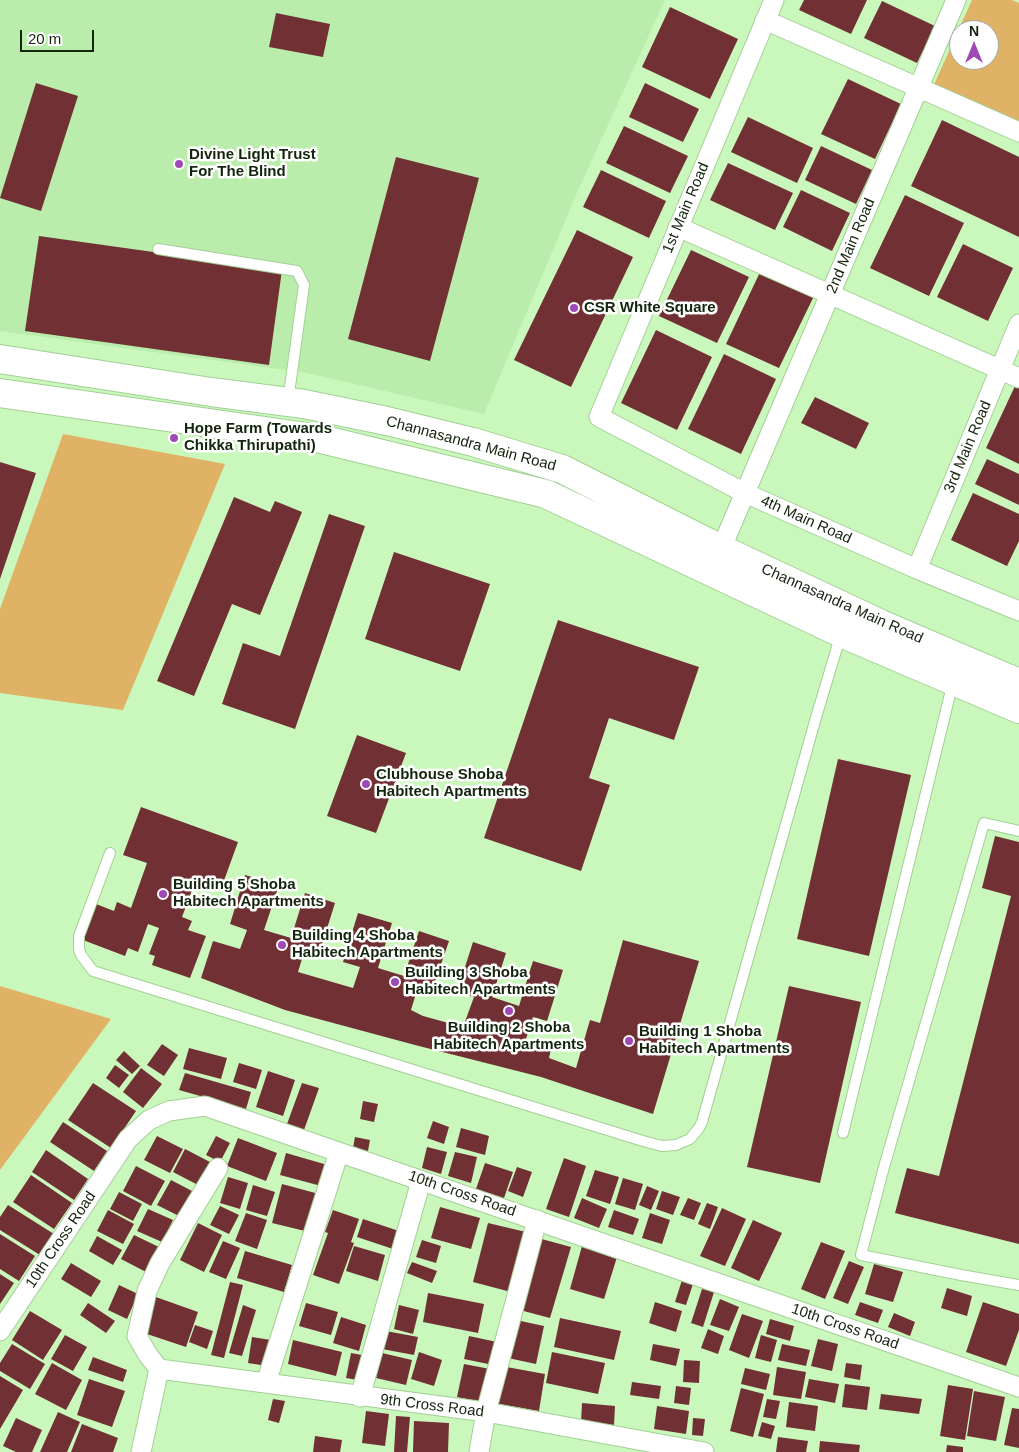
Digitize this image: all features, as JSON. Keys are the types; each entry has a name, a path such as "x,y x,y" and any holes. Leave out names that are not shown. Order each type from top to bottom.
{"main road":[{"name":"Channasandra Main Road","path":"0,359 288,402 473,442 562,469 721,549 881,624 982,680 1019,709"},
{"name":"Channasandra Main Road","path":"0,393 321,439 546,494 841,633 953,681 982,680 1019,683"},
{"path":"546,494 562,469"}],"street":[{"name":"1st Main Road","path":"599,416 774,0"},
{"name":"2nd Main Road","path":"721,549 956,0"},
{"path":"765,20 1019,132"},
{"path":"678,227 1019,378"},
{"name":"3rd Main Road","path":"918,569 1019,324"},
{"name":"4th Main Road","path":"599,416 743,499 1019,611"},
{"name":"10th Cross Road","path":"0,1331 128,1139 149,1120 169,1111 205,1106 1019,1387"},
{"path":"266,1383 338,1152"},
{"path":"140,1452 159,1368 148,1355 137,1336 147,1291 160,1263 218,1168"},
{"path":"360,1397 421,1180"},
{"path":"478,1452 486,1412 537,1220"},
{"name":"9th Cross Road","path":"159,1368 360,1397 486,1412 704,1452"}],"lane":[{"path":"158,249 297,271 304,285 288,402"},
{"path":"110,854 79,936 81,955 93,971 648,1142 669,1146 683,1143 690,1139 699,1128 707,1106 814,721 841,633"},
{"path":"843,1132 953,681"},
{"path":"1019,831 984,822 884,1167 861,1255 1019,1285"}],"shaded area":[{"path":"0,0 665,0 576,195 484,414 307,373 0,331"},
{"path":"972,0 1012,0 1019,3 1019,129 932,89 949,51 949,70 999,70 999,20 963,20"},
{"path":"63,434 225,464 123,710 0,693 0,609"},
{"path":"0,986 111,1019 0,1170"}],"building":[{"path":"804,0 867,0 851,34 799,10"},
{"path":"882,1 935,26 917,63 864,38"},
{"path":"670,7 738,39 710,99 642,67"},
{"path":"276,13 330,24 323,57 269,47"},
{"path":"848,79 901,104 875,159 821,134"},
{"path":"36,83 78,96 41,211 0,198"},
{"path":"645,83 699,109 683,142 629,117"},
{"path":"748,117 813,148 797,183 731,152"},
{"path":"942,120 1019,157 1019,237 911,186"},
{"path":"624,126 688,156 670,193 606,163"},
{"path":"821,146 872,170 856,204 805,180"},
{"path":"396,157 479,178 430,361 348,339"},
{"path":"728,163 793,193 775,230 710,200"},
{"path":"601,170 666,201 649,238 583,207"},
{"path":"801,190 850,213 832,251 783,227"},
{"path":"905,195 964,223 929,296 870,268"},
{"name":"CSR White Square","path":"577,230 633,257 571,387 514,360"},
{"path":"39,236 282,270 269,365 25,331"},
{"path":"963,244 1013,268 988,321 937,297"},
{"path":"691,250 749,277 717,343 659,316"},
{"path":"761,270 814,296 779,368 726,344"},
{"path":"656,330 712,357 677,430 621,403"},
{"path":"724,354 776,379 741,454 688,429"},
{"path":"1015,386 1019,388 1019,464 986,448"},
{"path":"815,397 869,423 856,449 801,423"},
{"path":"987,459 1019,474 1019,505 975,484"},
{"path":"0,462 36,473 0,579"},
{"path":"973,493 1019,514 1019,541 1007,566 951,540"},
{"path":"234,497 270,512 275,501 302,512 260,615 232,604 194,696 157,681"},
{"path":"329,514 365,526 295,729 222,704 243,643 280,656"},
{"path":"394,552 490,584 460,671 365,639"},
{"path":"558,620 699,667 674,740 609,718 589,778 610,785 581,871 484,838"},
{"name":"Clubhouse Shoba Habitech Apartments","path":"357,735 406,753 376,833 327,816"},
{"path":"838,759 911,775 869,956 797,939"},
{"name":"Building 5 Shoba Habitech Apartments","path":"141,807 238,842 222,886 197,877 182,917 192,921 188,930 206,936 190,978 152,965 155,956 149,954 159,928 148,924 138,952 128,948 125,956 83,940 96,904 114,911 117,902 131,908 147,863 123,855"},
{"path":"995,836 1019,842 1019,1244 895,1213 907,1168 939,1176 1011,896 982,888"},
{"path":"245,875 279,885 264,930 291,938 305,893 335,903 319,954 305,949 298,972 353,988 360,967 343,962 358,913 392,923 378,968 404,976 419,931 449,941 432,991 418,987 411,1010 423,1016 463,1027 474,997 457,992 473,942 506,953 492,997 519,1006 533,961 563,970 547,1021 533,1017 526,1039 552,1045 549,1058 576,1068 590,1020 600,1023 623,940 699,961 653,1114 541,1077 285,1010 201,978 213,941 240,949 247,930 230,924"},
{"path":"789,986 861,1002 820,1183 747,1167"},
{"path":"162,1044 178,1055 164,1076 147,1065"},
{"path":"189,1048 227,1058 221,1079 183,1069"},
{"path":"124,1051 140,1066 132,1074 116,1060"},
{"path":"239,1063 262,1070 256,1089 233,1082"},
{"path":"115,1065 129,1075 119,1088 106,1078"},
{"path":"141,1068 162,1084 143,1108 123,1092"},
{"path":"268,1071 295,1080 283,1116 256,1107"},
{"path":"185,1073 251,1092 246,1109 179,1090"},
{"path":"93,1083 136,1111 111,1148 68,1120"},
{"path":"302,1083 319,1088 304,1130 287,1124"},
{"path":"363,1101 378,1104 374,1122 360,1119"},
{"path":"433,1121 449,1127 444,1144 427,1138"},
{"path":"63,1122 107,1151 94,1171 50,1142"},
{"path":"461,1128 489,1136 485,1155 456,1147"},
{"path":"157,1136 183,1149 170,1173 144,1160"},
{"path":"216,1136 230,1143 220,1162 206,1155"},
{"path":"355,1137 370,1140 368,1151 353,1148"},
{"path":"238,1138 277,1153 266,1181 227,1166"},
{"path":"427,1147 447,1152 441,1174 422,1168"},
{"path":"185,1149 210,1162 198,1185 173,1172"},
{"path":"46,1150 88,1179 74,1200 32,1172"},
{"path":"455,1152 477,1157 471,1183 448,1176"},
{"path":"286,1153 331,1166 325,1187 280,1175"},
{"path":"564,1158 586,1166 569,1217 546,1209"},
{"path":"485,1163 513,1172 504,1198 476,1189"},
{"path":"136,1166 165,1181 151,1206 123,1191"},
{"path":"517,1167 532,1172 523,1197 508,1191"},
{"path":"595,1170 619,1177 610,1204 586,1196"},
{"path":"31,1175 72,1203 54,1229 13,1202"},
{"path":"228,1177 248,1183 240,1209 220,1203"},
{"path":"623,1178 643,1184 635,1210 615,1204"},
{"path":"171,1180 194,1192 181,1217 157,1205"},
{"path":"282,1184 319,1194 309,1232 272,1223"},
{"path":"253,1185 275,1192 267,1216 246,1210"},
{"path":"647,1186 659,1191 651,1210 639,1205"},
{"path":"662,1191 680,1197 673,1215 656,1209"},
{"path":"119,1192 142,1204 133,1221 110,1209"},
{"path":"582,1198 607,1209 599,1228 574,1218"},
{"path":"688,1198 701,1203 694,1220 680,1215"},
{"path":"707,1203 718,1207 710,1229 698,1224"},
{"path":"8,1205 54,1234 40,1255 0,1230 0,1217"},
{"path":"220,1206 239,1215 229,1234 210,1225"},
{"path":"440,1207 480,1218 471,1249 431,1238"},
{"path":"722,1208 746,1219 725,1266 700,1256"},
{"path":"148,1209 173,1220 162,1242 137,1231"},
{"path":"108,1210 134,1224 123,1244 97,1231"},
{"path":"333,1210 359,1219 351,1242 354,1243 339,1284 313,1275 328,1233 325,1232"},
{"path":"614,1210 639,1219 633,1235 608,1227"},
{"path":"246,1213 267,1220 257,1249 235,1241"},
{"path":"650,1213 670,1220 662,1244 642,1238"},
{"path":"363,1219 405,1233 399,1251 357,1237"},
{"path":"753,1220 782,1233 759,1281 731,1268"},
{"path":"198,1223 222,1235 204,1272 180,1260"},
{"path":"488,1223 526,1232 511,1292 473,1282"},
{"path":"0,1234 35,1256 19,1281 0,1269"},
{"path":"134,1235 161,1248 148,1273 121,1259"},
{"path":"97,1236 122,1250 113,1265 89,1251"},
{"path":"538,1238 571,1247 550,1318 516,1309"},
{"path":"422,1240 441,1246 436,1263 416,1257"},
{"path":"223,1241 240,1248 226,1279 209,1272"},
{"path":"821,1242 845,1251 825,1299 801,1289"},
{"path":"354,1246 385,1255 378,1281 346,1271"},
{"path":"582,1246 617,1257 604,1299 570,1289"},
{"path":"245,1251 292,1265 284,1292 237,1278"},
{"path":"849,1261 864,1267 848,1304 833,1298"},
{"path":"412,1262 437,1271 432,1283 407,1273"},
{"path":"71,1263 101,1281 91,1297 61,1279"},
{"path":"874,1264 903,1272 893,1302 865,1294"},
{"path":"0,1274 14,1283 0,1304"},
{"path":"682,1280 693,1284 686,1305 675,1302"},
{"path":"230,1282 243,1285 224,1358 211,1355"},
{"path":"119,1285 138,1294 127,1319 108,1310"},
{"path":"947,1288 972,1296 967,1316 941,1308"},
{"path":"702,1289 714,1292 703,1327 691,1323"},
{"path":"428,1293 484,1304 478,1333 423,1322"},
{"path":"153,1296 198,1312 186,1347 141,1332"},
{"path":"720,1299 739,1307 729,1331 710,1325"},
{"path":"655,1302 682,1311 676,1332 649,1323"},
{"path":"860,1302 883,1310 878,1323 855,1315"},
{"path":"983,1302 1019,1314 1019,1330 1006,1366 966,1352"},
{"path":"88,1303 115,1321 106,1333 80,1315"},
{"path":"306,1303 338,1312 331,1335 299,1326"},
{"path":"243,1305 256,1310 242,1356 229,1353"},
{"path":"399,1305 419,1310 413,1334 394,1329"},
{"path":"30,1311 62,1330 43,1360 12,1340"},
{"path":"894,1313 915,1322 910,1336 888,1327"},
{"path":"742,1314 763,1321 749,1358 729,1350"},
{"path":"341,1317 366,1325 359,1351 333,1343"},
{"path":"560,1318 621,1331 614,1360 554,1347"},
{"path":"770,1319 794,1326 790,1341 766,1334"},
{"path":"516,1320 544,1326 536,1364 508,1358"},
{"path":"195,1325 213,1331 207,1349 189,1342"},
{"path":"708,1329 724,1336 718,1354 701,1348"},
{"path":"386,1331 418,1337 414,1355 382,1349"},
{"path":"65,1335 87,1347 73,1371 51,1359"},
{"path":"761,1335 777,1340 771,1362 755,1358"},
{"path":"469,1336 497,1342 493,1365 464,1359"},
{"path":"252,1337 271,1340 267,1366 248,1363"},
{"path":"818,1339 838,1344 832,1371 811,1366"},
{"path":"293,1340 342,1352 336,1376 288,1364"},
{"path":"12,1344 45,1364 30,1389 0,1371 0,1363"},
{"path":"653,1344 680,1349 676,1366 650,1360"},
{"path":"782,1344 810,1350 806,1366 778,1360"},
{"path":"419,1352 442,1360 434,1386 411,1379"},
{"path":"552,1352 605,1363 598,1394 546,1383"},
{"path":"351,1353 362,1355 358,1380 346,1378"},
{"path":"382,1353 412,1360 406,1385 376,1378"},
{"path":"93,1357 127,1370 123,1382 88,1370"},
{"path":"684,1360 700,1361 699,1383 683,1382"},
{"path":"52,1363 82,1380 66,1410 35,1394"},
{"path":"846,1363 862,1365 860,1380 844,1377"},
{"path":"464,1364 490,1369 483,1402 457,1397"},
{"path":"501,1366 545,1374 539,1411 494,1403"},
{"path":"777,1367 806,1372 801,1399 773,1395"},
{"path":"745,1368 770,1374 766,1390 741,1384"},
{"path":"0,1376 23,1390 0,1429"},
{"path":"89,1379 125,1391 112,1427 77,1415"},
{"path":"809,1379 839,1384 835,1403 805,1397"},
{"path":"632,1382 661,1386 659,1399 630,1395"},
{"path":"845,1384 870,1387 867,1410 842,1407"},
{"path":"948,1385 973,1389 965,1440 940,1436"},
{"path":"676,1386 691,1388 689,1405 674,1403"},
{"path":"741,1388 764,1394 753,1437 730,1431"},
{"path":"974,1391 1005,1397 996,1441 967,1436"},
{"path":"881,1394 922,1399 919,1414 879,1409"},
{"path":"273,1399 285,1401 279,1423 268,1420"},
{"path":"767,1399 780,1401 776,1419 763,1417"},
{"path":"789,1402 818,1406 815,1431 786,1427"},
{"path":"582,1403 615,1406 614,1425 581,1423"},
{"path":"657,1406 689,1411 686,1434 654,1429"},
{"path":"1012,1408 1019,1409 1019,1448 1004,1445"},
{"path":"366,1411 389,1414 385,1446 362,1443"},
{"path":"58,1412 80,1422 67,1452 40,1452"},
{"path":"396,1416 410,1417 407,1452 394,1452"},
{"path":"16,1418 42,1430 32,1452 16,1452 3,1446"},
{"path":"693,1418 705,1419 703,1436 692,1435"},
{"path":"414,1421 449,1423 448,1452 413,1452"},
{"path":"762,1422 775,1426 771,1439 758,1436"},
{"path":"82,1424 118,1438 113,1452 71,1452"},
{"path":"315,1436 342,1440 340,1452 313,1452"},
{"path":"778,1437 808,1441 806,1452 776,1452"},
{"path":"820,1441 860,1445 859,1452 819,1452"},
{"path":"947,1445 963,1447 963,1452 946,1452"}],"place":[{"name":"Divine Light Trust For The Blind","path":"179,164"},
{"name":"CSR White Square","path":"574,308"},
{"name":"Hope Farm (Towards Chikka Thirupathi)","path":"174,438"},
{"name":"Clubhouse Shoba Habitech Apartments","path":"366,784"},
{"name":"Building 5 Shoba Habitech Apartments","path":"163,894"},
{"name":"Building 4 Shoba Habitech Apartments","path":"282,945"},
{"name":"Building 3 Shoba Habitech Apartments","path":"395,982"},
{"name":"Building 2 Shoba Habitech Apartments","path":"509,1011"},
{"name":"Building 1 Shoba Habitech Apartments","path":"629,1041"}]}
